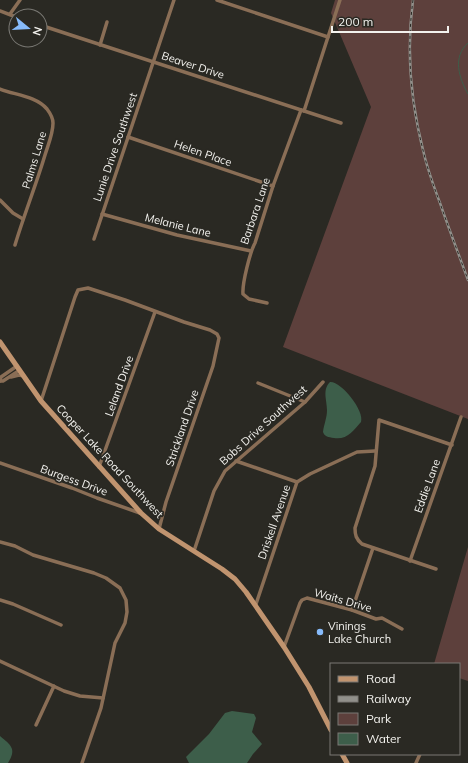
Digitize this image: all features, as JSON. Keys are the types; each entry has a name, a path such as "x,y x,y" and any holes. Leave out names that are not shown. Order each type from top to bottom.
{"street":[{"name":"Lunie Drive Southwest","path":"94,239 174,0"},
{"path":"217,0 328,37"},
{"name":"Barbara Lane","path":"267,303 249,299 243,294 243,284 251,251 255,243 273,186 303,110 340,0"},
{"path":"100,45 107,22"},
{"name":"Beaver Drive","path":"48,28 341,123"},
{"name":"Palms Lane","path":"0,89 38,102 47,109 52,116 53,122 51,138 22,219 15,245"},
{"name":"Helen Place","path":"128,137 273,186"},
{"path":"0,200 13,213 22,219"},
{"name":"Melanie Lane","path":"102,214 177,235 251,251"},
{"path":"41,401 78,290 88,288 155,312"},
{"name":"Strickland Drive","path":"155,312 210,330 217,334 219,338 212,367 166,502 159,529"},
{"name":"Leland Drive","path":"99,466 155,312"},
{"name":"Cooper Lake Road Southwest","path":"0,342 41,401 142,513 159,529 222,569 234,579 256,604 309,687 330,728"},
{"path":"8,378 18,368"},
{"path":"0,381 2,378 18,368"},
{"path":"0,381 19,375 24,376"},
{"name":"Bobs Drive Southwest","path":"194,551 214,491 225,471 305,402 323,382"},
{"path":"258,383 305,402"},
{"name":"Eddie Lane","path":"410,561 461,417"},
{"path":"436,569 373,548 357,540 355,528 375,466 379,420 452,445"},
{"name":"Driskell Avenue","path":"256,604 297,482 310,474 357,452 376,451"},
{"path":"236,461 297,482"},
{"name":"Burgess Drive","path":"0,462 142,513"},
{"path":"0,542 15,546 33,555 94,572 120,588 126,600 127,612 123,629 116,643 101,708 82,763"},
{"path":"352,610 373,548"},
{"name":"Waits Drive","path":"284,647 302,600 310,599 352,610 376,619 382,618 402,629"},
{"path":"0,600 13,604 61,625"},
{"path":"0,661 54,686 80,696 103,698"},
{"path":"36,726 54,686"}],"green space":[{"path":"335,0 468,0 468,419 283,347 371,107 331,13"},
{"path":"468,547 468,681 460,678 460,663 434,663"}],"water":[{"path":"330,382 335,383 346,391 356,404 361,417 361,422 355,429 343,438 328,437 323,432 327,413 326,388"},
{"path":"232,711 254,714 256,718 252,732 262,744 247,763 189,763 186,757 209,734 225,713"},
{"path":"0,736 12,748 11,758 8,763 0,763"}],"waterway":[{"path":"468,43 463,49 459,61 460,75 468,94"}],"railway":[{"path":"413,0 410,58 416,116 431,179 468,280"}],"place":[{"name":"Vinings Lake Church","path":"320,632"}]}
